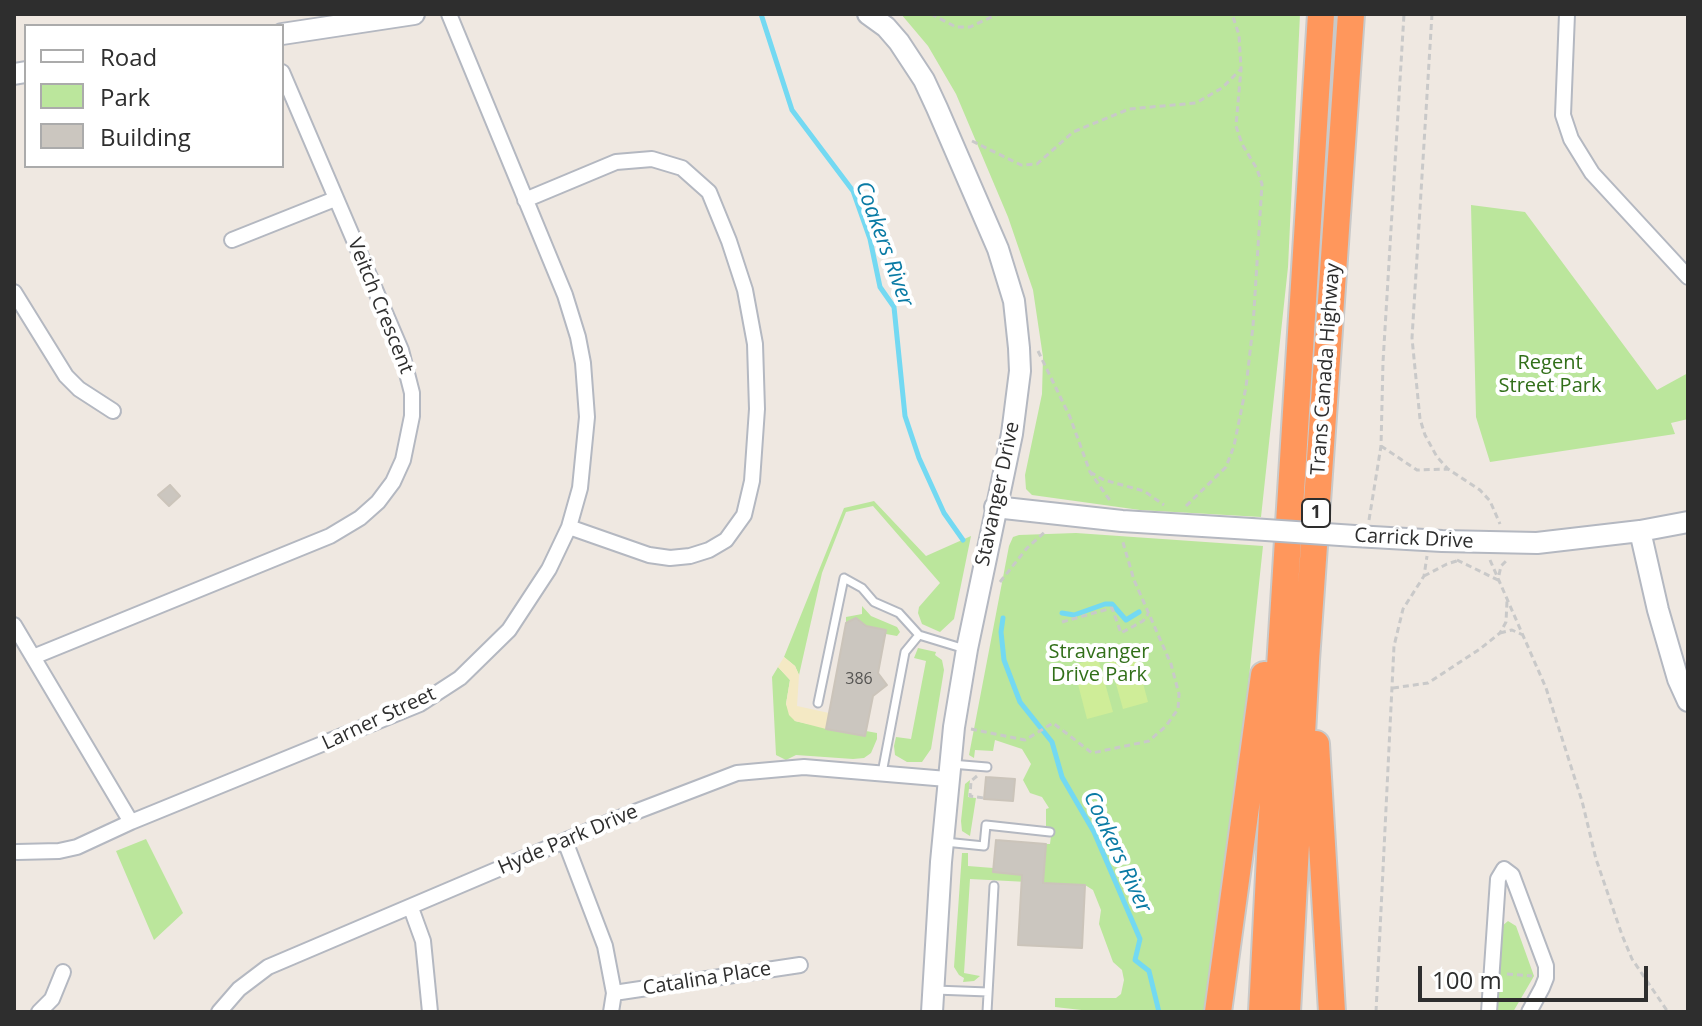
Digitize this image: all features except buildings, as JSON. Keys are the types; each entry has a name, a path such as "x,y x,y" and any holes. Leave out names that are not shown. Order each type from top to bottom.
{"highway":[{"name":"Trans Canada Highway","path":"1262,1012 1321,14"},
{"name":"Trans Canada Highway","path":"1287,1012 1298,782 1351,14"},
{"path":"1325,387 1316,763 1332,1012"},
{"path":"1218,1012 1294,449"}],"street":[{"path":"284,34 414,14"},
{"name":"Larner Street","path":"17,852 59,851 77,847 420,704 460,678 509,630 532,599 569,527 580,488 587,417 583,363 565,295 449,14"},
{"name":"Stavanger Drive","path":"868,14 886,27 899,42 924,80 998,249 1014,301 1020,371 1012,434 967,649 948,771 932,1012"},
{"path":"1567,14 1563,115 1571,139 1592,173 1688,277"},
{"name":"Veitch Crescent","path":"33,657 330,536 360,518 378,502 393,482 403,460 409,437 412,393 409,375 284,77"},
{"path":"525,200 616,162 652,159 682,168 709,192 745,290 755,344 757,409 752,481 744,515 726,540 709,550 670,558 649,555 569,527"},
{"path":"232,240 335,199"},
{"path":"14,292 66,376 79,389 113,411"},
{"name":"Carrick Drive","path":"995,507 1122,521 1251,529 1361,531 1442,541 1537,543 1688,522"},
{"path":"1640,531 1658,610 1678,679 1688,701"},
{"path":"14,625 131,822"},
{"name":"Hyde Park Drive","path":"219,1012 239,989 268,967 565,841 737,773 804,767 882,773 948,771"},
{"path":"565,841 605,946 614,993 611,1012"},
{"path":"1489,1012 1498,879 1504,869 1512,875 1546,966 1546,978 1529,1012"},
{"path":"411,908 423,941 430,1012"},
{"name":"Catalina Place","path":"614,993 800,965"},
{"path":"39,1012 52,999 63,972"}],"lane":[{"path":"818,703 844,578 862,588 874,602 899,613 919,635 967,649"},
{"path":"882,773 905,652 919,635"},
{"path":"948,771 987,767"},
{"path":"942,842 984,846 986,825 1050,832"},
{"path":"987,1012 994,886"},
{"path":"933,990 988,992"}],"path":[{"path":"931,14 956,27 970,27 998,14"},
{"path":"1176,514 1226,467 1234,446 1246,387 1253,326 1262,184 1236,126 1241,69 1239,35 1232,14"},
{"path":"1361,531 1381,446 1383,362 1404,14"},
{"path":"1432,14 1412,338 1422,427 1430,447 1448,469 1480,490 1490,501 1501,528"},
{"path":"972,141 1021,165 1037,164 1073,132 1129,109 1196,103 1222,88 1241,69"},
{"path":"1038,351 1070,417 1090,472 1116,509"},
{"path":"1381,446 1417,470 1448,469"},
{"path":"1090,472 1104,480 1144,491 1164,505"},
{"path":"998,585 1027,548 1047,531"},
{"path":"971,729 1025,740 1053,723 1092,753 1149,741 1166,726 1178,709 1179,694 1171,664 1134,580 1122,546 1121,533"},
{"path":"1376,1012 1394,646 1403,609 1424,576 1427,552"},
{"path":"1449,557 1501,582"},
{"path":"1489,558 1546,688 1582,801 1596,859 1622,935 1632,959 1668,1012"},
{"path":"1501,582 1499,570 1509,559"},
{"path":"1424,576 1460,560"},
{"path":"1500,633 1506,622 1507,595"},
{"path":"1062,622 1112,608 1121,633 1143,621 1149,612"},
{"path":"1143,621 1154,624"},
{"path":"1393,688 1428,683 1500,633 1512,630 1523,635"},
{"path":"979,774 971,781 970,796 984,798"},
{"path":"1492,974 1546,978"}],"green space":[{"path":"901,14 1300,14 1288,267 1261,517 1140,510 1032,495 1026,489 1025,475 1042,394 1043,357 1033,290 1008,217 956,94 928,46"},
{"name":"Regent Street Park","path":"1471,205 1525,212 1657,390 1688,373 1688,419 1671,423 1675,434 1490,462 1476,417"},
{"path":"874,501 926,556 971,536 954,619 940,632 922,624 919,607 940,583 873,506 846,512 822,573 799,675 795,666 784,657 844,508"},
{"name":"Stravanger Drive Park","path":"1076,533 1263,546 1208,1012 1099,1012 1055,1007 1055,998 1116,998 1121,994 1124,980 1122,970 1113,962 1099,924 1101,910 1093,890 1085,885 970,879 964,973 980,976 974,981 963,982 964,978 954,967 962,853 968,853 968,866 1043,877 1046,844 1050,844 1052,828 1046,826 1046,809 1049,808 1042,797 1030,793 1023,780 1031,764 1022,749 995,740 993,751 975,750 974,758 969,755 1013,537"},
{"path":"862,606 871,616 897,627 900,632 897,636 866,626 856,618 846,623 846,617 862,614"},
{"path":"918,648 936,652 944,670 931,749 922,762 907,762 895,755 894,746 896,737 911,739 926,661 914,658"},
{"path":"1134,649 1148,702 1123,709 1108,655"},
{"path":"1098,658 1113,712 1087,719 1073,665"},
{"path":"778,667 790,680 786,704 795,721 865,736 866,731 877,733 871,753 864,758 853,759 796,755 786,760 776,755 772,677"},
{"path":"970,780 968,797 976,798 970,836 962,831 961,821 965,784"},
{"path":"146,839 183,913 154,940 116,851"},
{"path":"1508,921 1516,926 1534,976 1513,1012 1497,1012 1502,926"}],"sand":[{"path":"784,657 795,666 799,675 797,706 829,713 826,729 795,721 789,715 786,704 790,680 778,667"}],"waterway":[{"name":"Coakers River","path":"761,14 792,110 853,191 870,239 880,287 894,307 905,416 919,458 944,513 963,540"},
{"path":"1062,613 1074,615 1105,604 1112,604 1126,620 1139,612"},
{"name":"Coakers River","path":"1003,618 1004,660 1020,702 1052,742 1062,777 1094,832 1140,939 1135,960 1149,971 1159,1012"}]}
